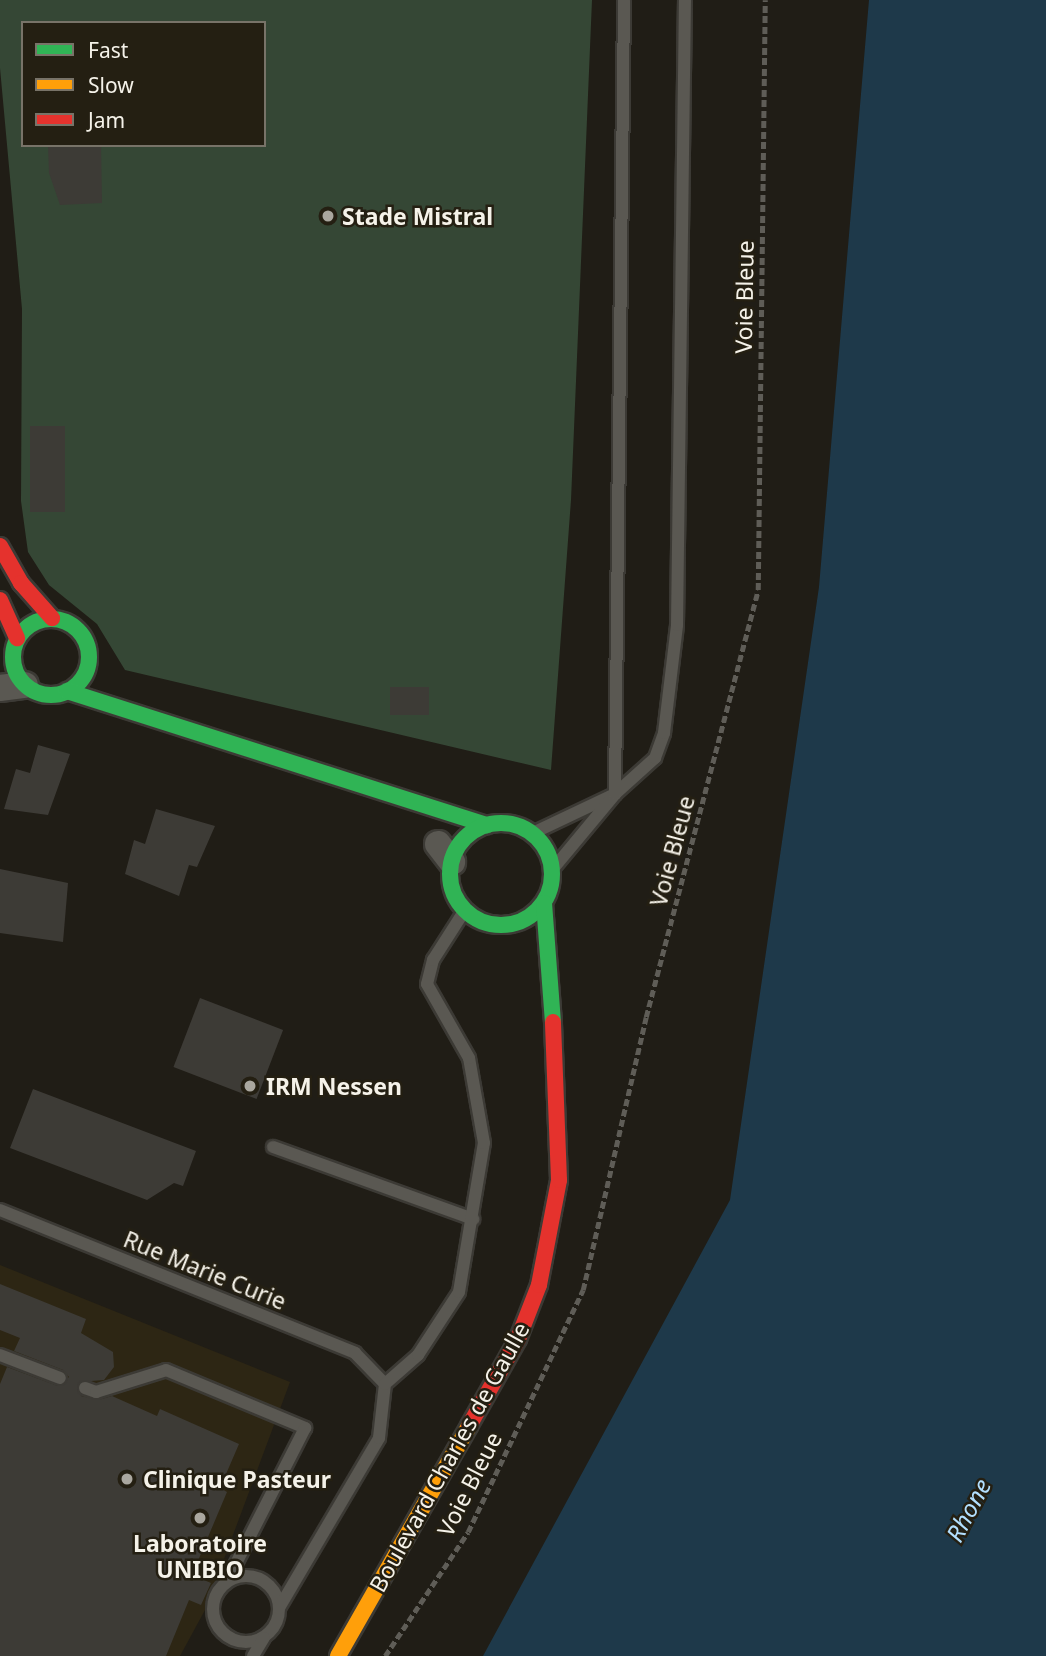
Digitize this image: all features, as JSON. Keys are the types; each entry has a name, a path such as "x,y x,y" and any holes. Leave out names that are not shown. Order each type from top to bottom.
{"street":[{"path":"0,546 21,583 52,618 76,628 88,649 89,662 67,691"},
{"path":"0,600 17,638"},
{"path":"52,618 26,627 17,638 13,687 53,695 67,691 487,825"},
{"path":"89,662 105,676"},
{"path":"122,688 182,729"},
{"path":"387,793 445,853 455,895 465,910 502,925 514,944"},
{"path":"445,853 471,833 487,825 506,823 533,833 552,870 544,903 532,915 502,925"},
{"name":"Boulevard Charles de Gaulle","path":"338,1656 518,1339 539,1285 559,1180 544,903"},
{"name":"Boulevard Charles de Gaulle","path":"532,973 550,1002"}],"lane":[{"path":"615,794 624,0"},
{"path":"552,870 615,794 655,758 664,733 677,625 685,0"},
{"path":"533,833 615,794"},
{"path":"253,1656 379,1438 385,1384 418,1356 459,1292 474,1219 484,1143 469,1058 427,984 433,960 465,910"},
{"path":"273,1147 474,1219"},
{"name":"Rue Marie Curie","path":"0,1210 355,1353 385,1384"},
{"path":"0,1355 60,1378"},
{"path":"85,1388 96,1392 166,1370 306,1428 228,1581 212,1605 216,1625 243,1643 264,1637"},
{"path":"228,1581 257,1577 273,1589 279,1608"}],"path":[{"name":"Voie Bleue","path":"385,1656 468,1532 583,1290 646,1017 758,590 765,0"}],"shaded area":[{"name":"Clinique Pasteur","path":"0,1265 290,1382 205,1610 180,1656 0,1656"}],"green space":[{"path":"0,0 592,0 571,500 551,770 125,670 97,624 49,585 28,552 21,501 22,309 0,68"}],"water":[{"name":"Rhone","path":"869,0 1046,0 1046,1656 483,1656 730,1200 819,587"}],"building":[{"path":"48,147 101,147 102,203 60,205 49,173"},
{"path":"30,426 65,426 65,512 30,512"},
{"path":"390,687 429,687 429,715 390,715"},
{"path":"38,745 70,754 48,815 4,809 16,769 30,773"},
{"path":"156,809 215,826 197,867 189,865 179,896 125,874 134,840 145,844"},
{"path":"0,869 68,883 63,942 0,933"},
{"path":"200,998 283,1030 257,1099 173,1067"},
{"path":"33,1089 196,1151 183,1186 174,1183 147,1200 10,1148"},
{"name":"Clinique Pasteur","path":"0,1284 86,1319 81,1333 113,1352 114,1367 104,1380 79,1382 81,1396 98,1400 112,1396 157,1416 160,1409 239,1444 220,1488 227,1492 192,1575 211,1583 201,1605 189,1600 166,1656 0,1656 0,1384 7,1367 58,1386 69,1377 63,1370 14,1351 20,1338 0,1330"}],"traffic: fast":[{"path":"51,619 66,622 78,630 86,642 89,657 86,672 78,684 66,692 51,695 36,692 24,684 16,672 13,657 16,642 24,630 36,622 51,619"},
{"path":"67,691 487,825"},
{"path":"501,823 520,827 537,838 548,855 552,874 548,893 537,910 520,921 501,925 482,921 465,910 454,893 450,874 454,855 465,838 482,827 501,823"},
{"path":"544,903 553,1022"}],"traffic: slow":[{"path":"338,1656 469,1426"}],"traffic: jam":[{"path":"0,546 21,583 52,618"},
{"path":"0,600 17,638"},
{"path":"469,1426 518,1339 539,1285 559,1180 553,1022"}],"place":[{"name":"Stade Mistral","path":"328,216"},
{"name":"IRM Nessen","path":"250,1086"},
{"name":"Clinique Pasteur","path":"127,1479"},
{"name":"Laboratoire UNIBIO","path":"200,1518"}]}
